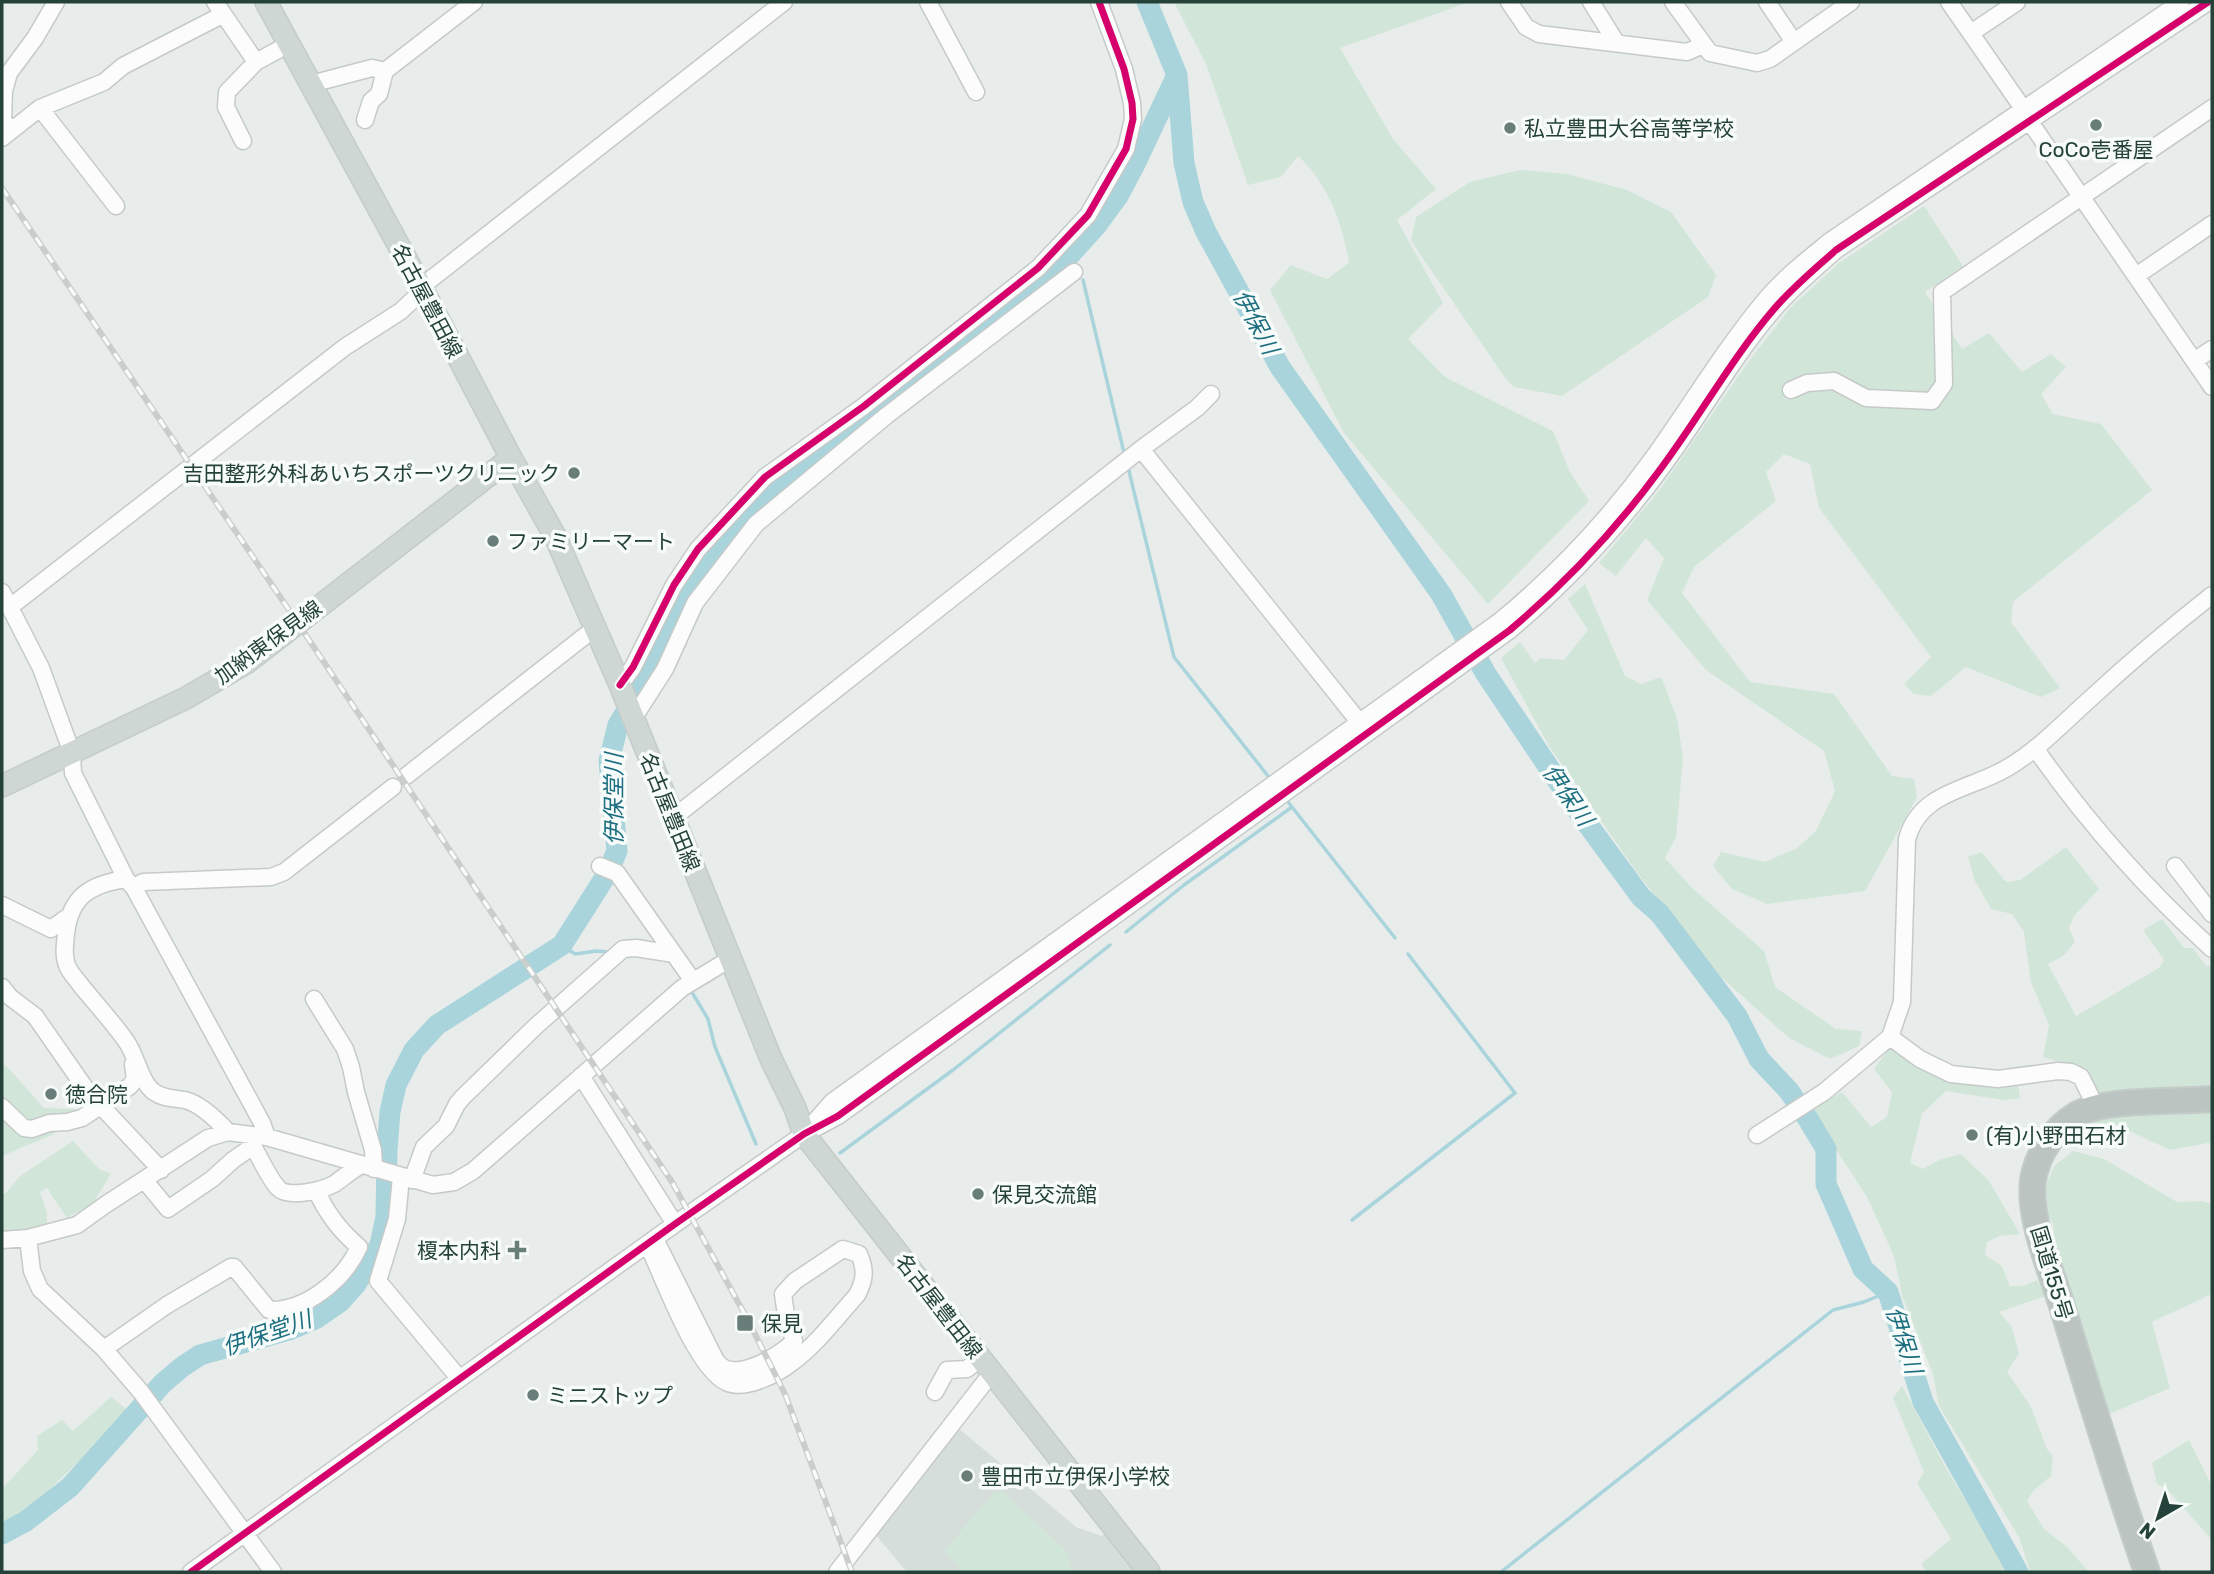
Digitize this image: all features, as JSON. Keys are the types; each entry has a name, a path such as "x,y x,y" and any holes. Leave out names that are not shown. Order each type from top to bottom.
{"highway":[{"name":"国道155号","path":"2147,1572 2102,1437 2034,1210 2033,1180 2041,1154 2057,1129 2076,1114 2096,1107 2212,1099"}],"main road":[{"name":"名古屋豊田線","path":"266,2 555,536 804,1134 1149,1572"},
{"name":"加納東保見線","path":"2,786 187,698 246,663 511,458"}],"street":[{"path":"56,2 35,38 9,73 4,91 3,120 6,134 40,108 104,82 123,66 218,8 256,62"},
{"path":"365,120 371,101 379,94 385,71 474,2"},
{"path":"10,607 345,347 401,311 422,288 784,2"},
{"path":"928,2 976,92"},
{"path":"627,705 633,667 674,585 698,549 765,477 864,406 1038,268 1088,215 1126,149 1133,119 1124,69 1099,2"},
{"path":"1509,2 1526,27 1535,33 1687,52 1703,45"},
{"path":"1591,2 1616,42"},
{"path":"1673,2 1703,45 1714,55 1757,63 1770,59 1851,2"},
{"path":"1767,2 1794,42"},
{"path":"1949,2 2212,387"},
{"path":"1971,33 2017,2"},
{"path":"191,1572 675,1224 804,1134 838,1116 1444,670 1557,591 1629,510 1746,346 1774,309 1805,277 1836,250 2027,116 2181,2"},
{"path":"2027,116 2208,2"},
{"path":"243,141 226,107 227,92 256,62 289,44"},
{"path":"311,84 372,68 385,71"},
{"path":"40,108 116,206"},
{"path":"1791,390 1807,383 1834,381 1866,398 1932,401 1944,384 1942,292 2212,108"},
{"path":"2136,276 2212,224"},
{"path":"627,705 665,669 695,603 756,524 886,416 1074,272"},
{"path":"2194,361 2212,349"},
{"path":"673,818 1141,449 1198,408 1211,394"},
{"path":"1141,449 1360,723"},
{"path":"2,592 41,668 72,753 72,773 262,1123 267,1137"},
{"path":"1759,1133 1824,1092 1890,1037 1902,1002 1907,839 1910,825 1927,806 1951,792 1996,774 2035,748 2155,641 2212,595"},
{"path":"407,776 595,628"},
{"path":"804,1134 832,1102 1360,723 1444,670"},
{"path":"2035,748 2097,830 2165,905 2206,943 2212,924"},
{"path":"228,1132 197,1106 186,1100 170,1099 154,1092 144,1082 127,1042 67,967 64,950 69,916 75,904 88,890 106,882 271,877 284,872 393,787"},
{"path":"600,866 617,873 674,954 688,984"},
{"path":"2175,866 2212,914"},
{"path":"2,905 51,929 69,916"},
{"path":"145,1181 168,1209 212,1180 253,1146 279,1190 288,1194 317,1192 337,1182 343,1175 387,1173 424,1147 446,1126 463,1097 528,1034 620,953 636,948 674,954"},
{"path":"2,1240 28,1238 77,1225 208,1138 228,1132 267,1137 433,1185 454,1182 472,1171 688,984 730,959"},
{"path":"2,987 10,997 35,1016 88,1091 161,1170"},
{"path":"314,999 345,1049 373,1150 387,1173 397,1219 378,1281 459,1378"},
{"path":"1890,1037 1935,1068 1959,1076 1997,1079 2058,1071 2071,1072 2081,1077 2090,1090 2096,1107"},
{"path":"2,1107 24,1128 32,1129 49,1123 82,1118 133,1082 134,1055"},
{"path":"582,1076 675,1224"},
{"path":"104,1349 167,1305 231,1267 234,1267 269,1311 300,1307 340,1274 354,1258 359,1247 345,1236 326,1213 317,1192"},
{"path":"28,1238 32,1271 40,1289 104,1349 141,1392 273,1572"},
{"path":"652,1242 719,1365 731,1371 740,1371 784,1352 794,1340 783,1294 795,1281 843,1249 859,1254 865,1267 864,1283 857,1295 794,1361 754,1384 727,1383 710,1371 698,1352 652,1242"},
{"path":"934,1392 947,1370 985,1366"},
{"path":"837,1572 985,1366"}],"shaded area":[{"name":"豊田市立伊保小学校","path":"956,1426 1076,1527 1102,1536 1107,1531 1137,1572 907,1572 875,1534"}],"green space":[{"path":"1174,2 1464,4 1340,48 1393,139 1436,189 1397,220 1443,303 1408,339 1445,377 1553,431 1570,472 1589,501 1488,604 1344,433 1270,290 1291,265 1327,279 1349,263 1338,220 1318,179 1298,156 1281,177 1248,185 1206,64"},
{"path":"1520,170 1567,174 1627,190 1671,212 1716,275 1708,297 1562,396 1514,387 1506,379 1411,241 1416,217 1470,182"},
{"path":"1924,206 1963,266 1925,292 1962,349 1989,333 2022,372 2051,354 2066,367 2041,394 2053,414 2101,424 2152,490 2013,602 2011,622 2060,688 2041,697 1966,667 1931,696 1914,694 1904,684 1931,657 1819,508 1810,464 1784,454 1766,472 1776,501 1694,567 1682,593 1750,682 1834,694 1892,776 1914,779 1917,797 1865,891 1767,904 1732,889 1713,866 1721,852 1764,862 1796,849 1816,831 1835,791 1824,751 1706,670 1647,600 1664,558 1646,538 1616,576 1599,563 1658,492 1749,361 1791,307 1839,263"},
{"path":"1585,584 1625,676 1641,684 1661,677 1677,718 1683,758 1676,837 1665,858 1691,887 1764,951 1775,987 1836,1029 1862,1031 1859,1046 1830,1059 1789,1038 1712,969 1636,871 1549,746 1501,658 1520,642 1535,663 1540,658 1564,660 1588,630 1568,599"},
{"path":"2066,847 2099,889 2074,916 2069,928 2075,942 2063,956 2048,964 2076,1016 2159,968 2164,960 2143,930 2162,919 2184,948 2193,948 2206,966 2212,966 2212,1088 2102,1094 2076,1066 2043,1057 2049,1025 2031,982 2024,932 2012,914 1991,909 1975,881 1968,857 1981,852 2006,882 2020,880"},
{"path":"1889,1048 1949,1080 1983,1087 2018,1085 2020,1098 2004,1100 1946,1091 1922,1114 1910,1163 1923,1169 1942,1159 1961,1154 1989,1181 2020,1234 2000,1236 1987,1242 1985,1255 2002,1266 2010,1286 2024,1286 2037,1280 2046,1296 1999,1312 2012,1327 2019,1354 2007,1372 2030,1405 2047,1449 2053,1456 2051,1476 2034,1490 2027,1501 2044,1529 2066,1546 2089,1572 2030,1571 2019,1537 1939,1406 1933,1374 1903,1298 1894,1256 1867,1197 1828,1137 1814,1108 1842,1092 1871,1127 1887,1117 1892,1092 1874,1069"},
{"path":"2,1063 44,1108 75,1109 78,1115 58,1120 54,1134 2,1156"},
{"path":"2212,1110 2212,1144 2170,1150 2117,1125 2088,1132 2085,1124 2110,1116"},
{"path":"73,1141 99,1169 111,1174 93,1203 67,1218 47,1188 40,1192 47,1212 47,1223 34,1231 2,1233 2,1194 6,1193 20,1176"},
{"path":"2073,1151 2104,1159 2177,1202 2201,1201 2212,1204 2212,1294 2152,1322 2170,1388 2109,1414 2055,1243 2053,1224 2046,1211 2042,1192 2055,1165"},
{"path":"1902,1386 1947,1470 2009,1572 1927,1572 1921,1564 1951,1539 1917,1483 1924,1472 1893,1398"},
{"path":"111,1397 130,1412 24,1514 2,1527 2,1489 38,1450 37,1436 62,1420 73,1431"},
{"path":"2189,1440 2212,1486 2212,1540 2167,1489 2157,1484 2152,1463"},
{"path":"1002,1491 1068,1552 1072,1572 963,1572 944,1551 994,1493"}],"waterway":[{"name":"伊保川","path":"1147,2 1177,75 1184,163 1193,202 1206,232 1280,367 1441,594 1486,674 1580,814 1641,897 1660,914 1737,1016 1759,1059 1789,1091 1808,1119 1826,1149 1826,1184 1863,1269 1888,1292 1923,1402 2018,1572"},
{"name":"伊保堂川","path":"2,1534 26,1521 70,1487 163,1383 182,1367 200,1355 289,1330 317,1318 340,1302 356,1284 380,1245 386,1217 387,1150 390,1112 396,1085 414,1050 437,1025 562,945 607,874 617,851 609,761 618,725 652,669 668,627 701,568 737,524 768,496 939,364 1067,258 1118,196 1177,75"},
{"path":"1083,280 1125,457"},
{"path":"1128,467 1174,657 1272,781"},
{"path":"1285,798 1292,807"},
{"path":"1126,932 1184,885 1292,807 1395,938"},
{"path":"562,945 575,954 610,952"},
{"path":"840,1153 953,1070 1110,945"},
{"path":"1352,1220 1515,1093 1408,954"},
{"path":"690,989 708,1019 715,1047 756,1144"},
{"path":"1501,1572 1833,1310 1888,1292"}],"railway":[{"path":"2,188 287,607 672,1182 785,1394 852,1572"}],"cycle path":[{"path":"620,685 633,667 674,585 698,549 765,477 864,406 1038,268 1088,215 1126,149 1133,119 1124,69 1099,2"},
{"path":"191,1572 675,1224 804,1134 838,1116 1510,630 1571,574 1625,515 1674,451 1758,328 1812,271 1836,250 2208,2"}],"place":[{"name":"CoCo壱番屋","path":"2096,125"},
{"name":"私立豊田大谷高等学校","path":"1510,128"},
{"name":"吉田整形外科あいちスポーツクリニック","path":"574,473"},
{"name":"ファミリーマート","path":"493,541"},
{"name":"徳合院","path":"51,1094"},
{"name":"(有)小野田石材","path":"1972,1135"},
{"name":"保見交流館","path":"978,1194"},
{"name":"榎本内科","path":"517,1250"},
{"name":"保見","path":"745,1323"},
{"name":"ミニストップ","path":"533,1395"},
{"name":"豊田市立伊保小学校","path":"967,1476"}]}
